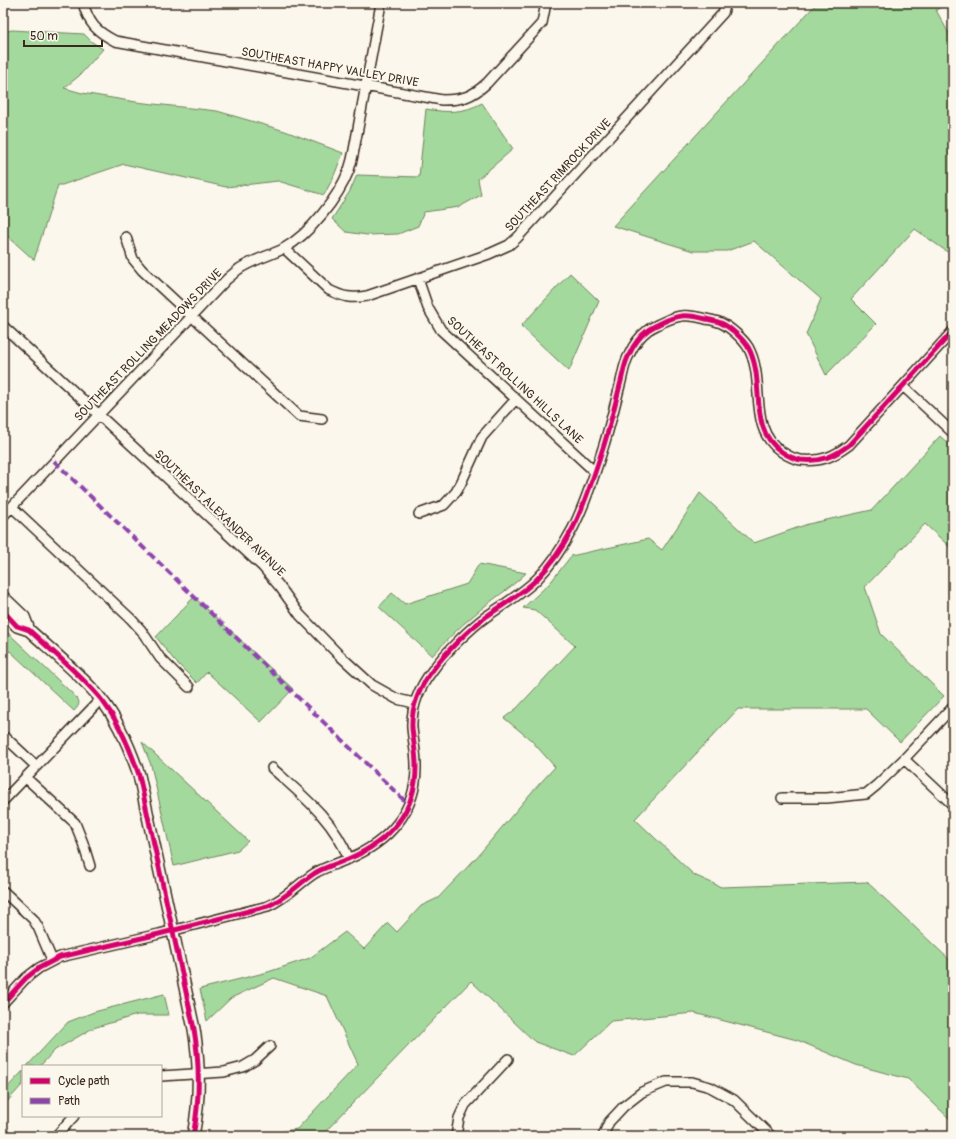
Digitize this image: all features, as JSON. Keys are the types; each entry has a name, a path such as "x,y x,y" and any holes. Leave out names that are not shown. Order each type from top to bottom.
{"street":[{"name":"SOUTHEAST HAPPY VALLEY DRIVE","path":"83,3 87,16 94,26 103,35 115,41 442,100 455,100 468,97 477,92 487,83 542,23 546,3"},
{"name":"SOUTHEAST ROLLING MEADOWS DRIVE","path":"3,516 227,279 240,269 284,248 312,225 327,208 338,192 349,170 367,86 380,3"},
{"name":"SOUTHEAST RIMROCK DRIVE","path":"284,248 329,290 346,297 354,298 367,296 489,254 509,245 722,13 726,3"},
{"path":"126,237 133,259 142,270 299,416 322,419"},
{"name":"SOUTHEAST ROLLING HILLS LANE","path":"418,278 428,308 441,330 595,472"},
{"path":"3,1003 26,978 52,960 60,957 268,906 291,893 315,873 366,851 379,842 394,828 405,813 415,783 417,763 412,727 414,703 422,686 434,668 465,635 486,617 527,588 538,578 552,561 572,529 595,472 628,356 640,338 648,330 671,317 682,315 694,316 722,323 742,340 755,364 758,378 758,406 767,438 775,448 790,458 816,461 829,458 848,445 953,331"},
{"name":"SOUTHEAST ALEXANDER AVENUE","path":"3,326 262,566 280,587 300,615 366,680 396,699 414,703"},
{"path":"903,386 953,433"},
{"path":"419,514 444,505 456,492 482,437 492,424 516,399"},
{"path":"12,507 132,619 160,658 189,687"},
{"path":"3,597 24,617 29,630 101,699 122,731 137,769 194,1029 199,1073 198,1106 193,1136"},
{"path":"3,612 17,626 29,630"},
{"path":"3,802 101,699"},
{"path":"782,798 827,798 866,794 904,759 953,707"},
{"path":"6,738 36,766"},
{"path":"904,759 953,805"},
{"path":"272,768 325,819 343,845 349,859"},
{"path":"26,778 74,823 83,843 90,866"},
{"path":"3,891 33,919 52,960"},
{"path":"162,1076 224,1072 243,1067 255,1060 270,1046"},
{"path":"456,1136 459,1118 465,1105 508,1059"},
{"path":"603,1136 610,1122 624,1106 642,1092 666,1082 692,1082 710,1087 734,1100 771,1136"},
{"path":"56,1136 73,1117"}],"green space":[{"path":"817,3 947,3 936,10 953,41 953,256 915,229 851,299 876,324 826,375 806,334 821,299 754,241 727,251 693,251 613,226"},
{"path":"12,30 84,34 92,42 103,49 79,76 64,88 82,93 136,102 217,111 285,131 343,153 333,178 324,195 278,181 226,187 124,164 62,185 58,185 34,260 3,232 3,32"},
{"path":"482,103 513,149 478,179 481,195 459,207 424,212 418,226 398,234 367,235 346,232 332,219 350,191 357,175 419,177 426,109 455,111 469,109"},
{"path":"570,273 599,301 569,371 521,326"},
{"path":"940,436 953,448 953,550 925,524 865,587 881,634 944,696 900,742 866,709 738,709 635,819 694,875 721,887 867,882 953,963 953,1122 908,1079 856,1065 797,1040 694,1013 611,1021 574,1056 535,1042 471,981 321,1136 252,1136 297,1129 358,1064 327,996 274,978 231,998 207,1021 200,989 268,972 310,958 345,932 364,949 388,923 397,932 421,906 438,898 476,858 555,767 531,740 504,718 517,708 575,646 535,610 523,608 550,583 571,556 648,539 662,550 700,493 754,543 808,524 872,510"},
{"path":"479,564 526,573 468,620 432,656 379,607 392,593 405,604 467,584"},
{"path":"194,597 293,689 261,722 207,672 197,683 174,660 156,637"},
{"path":"5,630 77,698 79,702 74,711 10,651 3,656 3,631"},
{"path":"142,742 248,841 238,850 174,866 151,765"},
{"path":"164,994 169,1015 137,1015 93,1028 55,1050 41,1065 28,1065 68,1022 94,1012"},
{"path":"22,1072 22,1085 3,1106 3,1092"}],"marked path":[{"path":"54,461 408,804"}],"cycle path":[{"path":"3,1003 26,978 39,968 60,957 159,934 268,906 287,895 315,873 363,852 388,834 398,823 412,797 416,765 412,720 414,705 427,677 443,657 473,627 537,579 561,548 578,518 594,477 626,362 635,345 642,335 648,330 678,316 700,317 718,322 732,330 746,344 753,360 756,374 760,417 764,430 771,442 782,452 798,460 815,460 826,458 838,453 849,445 953,331"},
{"path":"3,611 17,626 29,630 57,655 100,698 118,725 136,765 194,1029 197,1056 198,1096 193,1136"}]}
